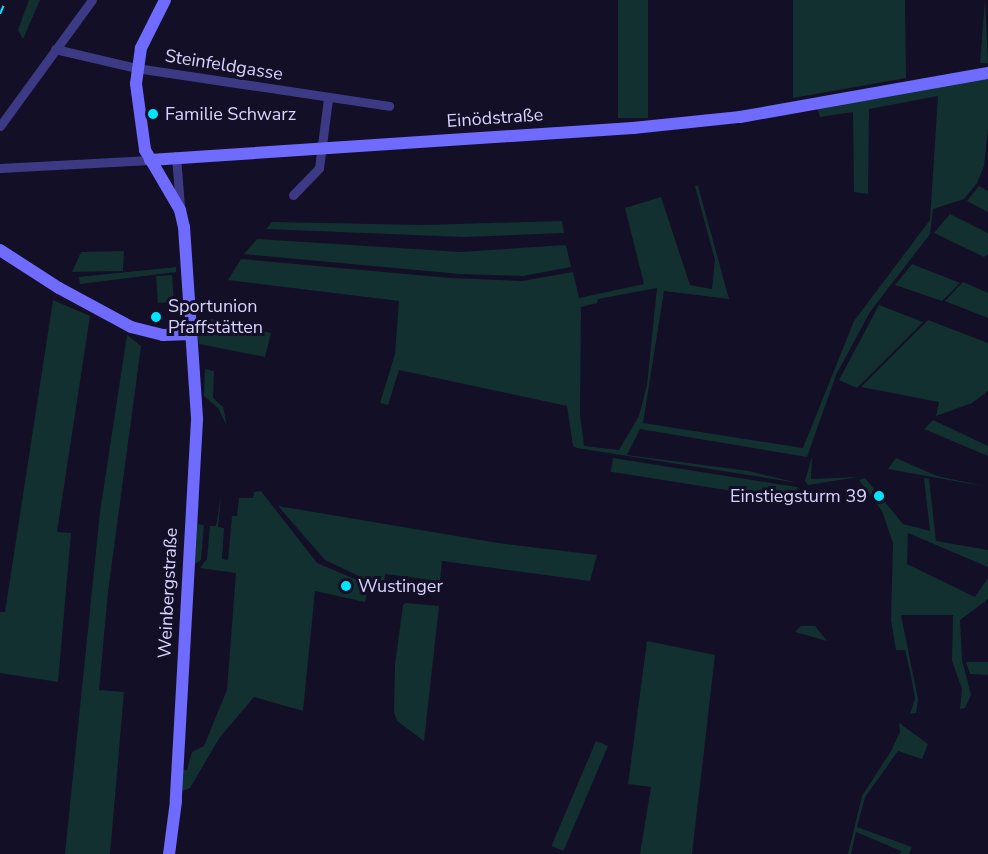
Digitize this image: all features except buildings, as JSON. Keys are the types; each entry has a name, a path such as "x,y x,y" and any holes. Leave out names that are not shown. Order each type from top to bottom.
{"street":[{"path":"0,126 92,0"},
{"path":"165,0 141,48 136,68 141,137 150,160 180,210"},
{"name":"Steinfeldgasse","path":"55,49 136,68 328,99 389,106"},
{"name":"Einödstraße","path":"0,168 633,128 741,117 988,73"},
{"path":"293,195 314,177 328,99"},
{"path":"176,156 180,210"},
{"name":"Weinbergstraße","path":"169,854 176,801 186,567 196,449 191,334 180,210"},
{"path":"0,250 59,288 131,327 163,335 191,334"}],"green space":[{"path":"29,0 40,0 23,39 18,30"},
{"path":"618,0 648,0 648,118 618,118"},
{"path":"793,0 905,0 906,78 793,98"},
{"path":"985,0 988,63 980,63"},
{"path":"988,77 988,128 984,166 977,183 964,199 933,209 930,234 870,312 836,375 807,457 640,429 627,455 749,471 798,483 577,448 573,446 567,406 399,370 388,405 380,403 395,354 399,301 228,280 241,259 450,278 522,281 573,272 579,298 644,284 625,208 661,197 690,285 712,289 715,260 695,186 698,186 729,299 664,291 643,423 803,448 854,321 930,220 938,96 869,109 868,194 854,192 853,112 820,117 817,108","holes":["657,288 647,385 639,416 619,450 584,446 580,414 581,307 597,303 598,299"]},
{"path":"979,186 988,191 988,212 967,201"},
{"path":"950,214 988,233 988,254 984,257 934,233"},
{"path":"562,221 564,233 463,237 266,229 272,222 423,225"},
{"path":"257,239 461,252 566,245 571,267 523,276 460,274 244,254"},
{"path":"124,251 123,271 72,272 81,252"},
{"path":"912,264 960,283 942,301 895,285"},
{"path":"176,267 176,272 80,284 79,277"},
{"path":"172,275 174,302 158,303 156,276"},
{"path":"963,282 988,293 988,318 945,301"},
{"path":"53,300 90,316 57,532 71,533 58,682 0,673 0,612 5,612"},
{"path":"879,305 923,322 857,388 839,380"},
{"path":"211,319 271,333 265,357 199,344 196,324 209,325"},
{"path":"928,320 988,343 988,391 972,403 936,416 939,402 861,387"},
{"path":"127,335 141,346 108,592 99,690 124,692 110,854 65,854 100,512"},
{"path":"205,369 214,371 213,398 223,407 227,426 218,408 204,396"},
{"path":"933,420 988,446 988,456 924,429"},
{"path":"812,456 811,479 858,477 808,485 805,481"},
{"path":"613,458 798,487 796,501 611,472"},
{"path":"896,458 937,476 988,487 888,469"},
{"path":"865,478 903,524 930,531 924,478 929,479 936,541 988,550 988,567 908,533 907,564 975,597 988,578 988,599 960,620 962,660 971,695 965,708 960,709 962,689 952,661 953,615 901,615 918,699 916,713 910,714 915,699 911,676 905,650 896,650 891,620 893,543 882,511 859,480"},
{"path":"199,486 198,524 204,525 201,560 195,564"},
{"path":"261,491 317,563 369,585 365,602 315,591 303,711 254,697 220,737 190,788 179,792 181,770 187,770 192,752 204,746 227,690 236,573 200,568 207,559 210,526 216,526 221,496 218,527 224,528 222,559 228,560 232,516 237,516 239,498 253,498 254,492"},
{"path":"278,506 498,543 597,555 590,581 442,561 440,581 385,574 384,588 325,560"},
{"path":"406,603 439,606 424,741 397,721 394,712 395,665 403,605"},
{"path":"801,626 815,626 827,641 795,632"},
{"path":"647,641 715,655 692,854 640,854 651,787 628,784"},
{"path":"966,662 988,662 988,675 970,674"},
{"path":"899,723 928,744 922,759 898,751 865,797 857,827 912,847 909,854 900,854 901,851 856,832 851,854 848,854 862,796 891,751 900,732"},
{"path":"596,741 608,746 563,851 551,846"}],"railway":[{"path":"0,14 6,0"}],"place":[{"name":"Familie Schwarz","path":"153,114"},
{"name":"Sportunion Pfaffstätten","path":"156,317"},
{"name":"Einstiegsturm 39","path":"879,496"},
{"name":"Wustinger","path":"346,586"}]}
